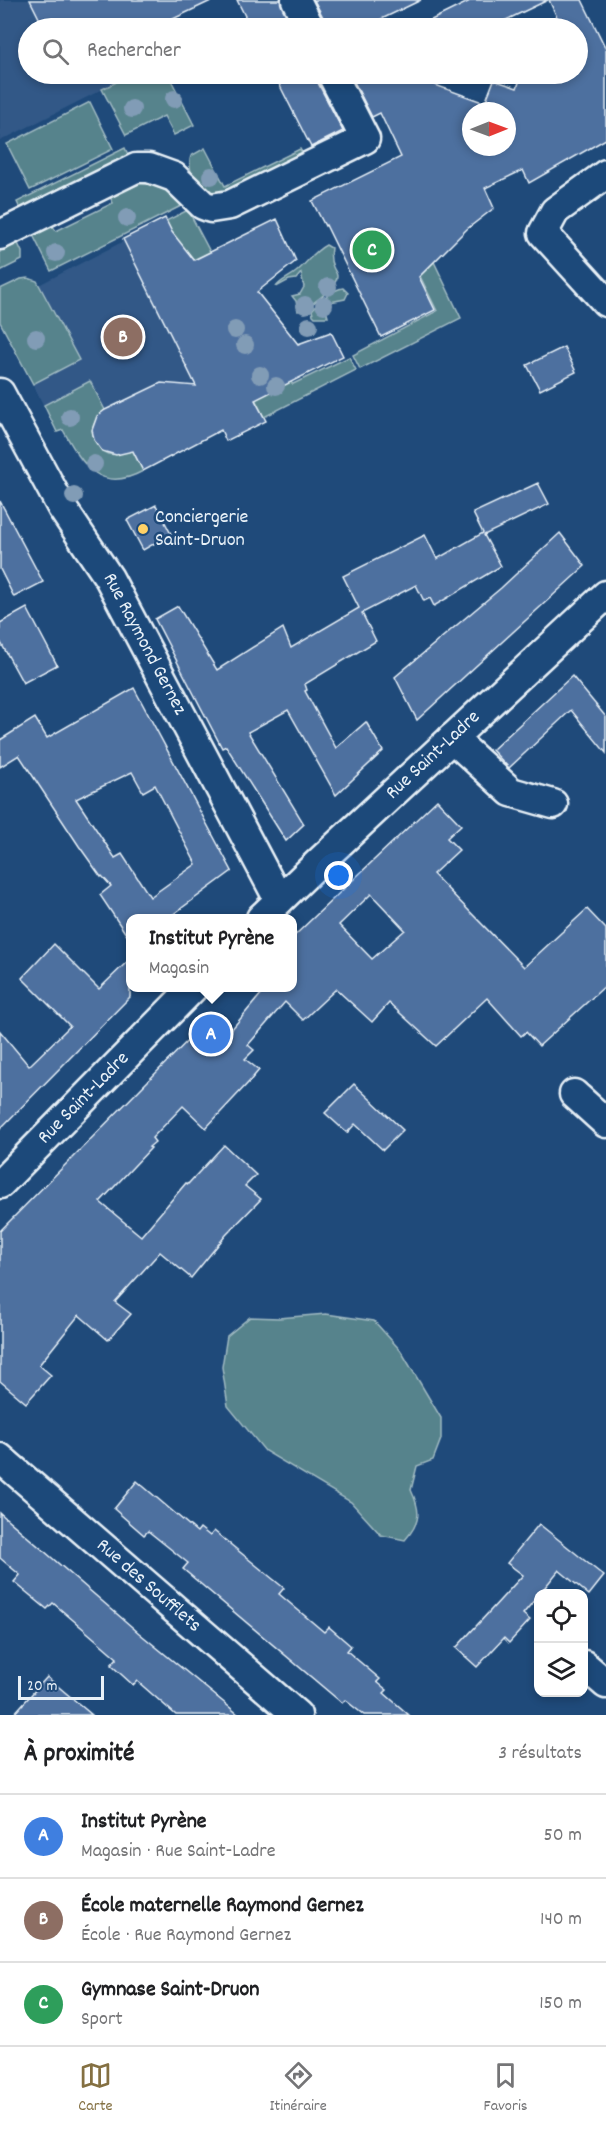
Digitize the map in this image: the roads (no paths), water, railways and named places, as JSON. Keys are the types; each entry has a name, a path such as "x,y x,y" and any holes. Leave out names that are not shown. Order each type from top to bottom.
{"street":[{"path":"296,0 305,18"},
{"path":"0,235 136,168 149,168 174,177 204,206 211,208 230,205 365,139 337,84"},
{"path":"606,174 555,211 543,233 606,302"},
{"name":"Rue Raymond Gernez","path":"0,393 62,508 109,579 270,909"},
{"name":"Rue Saint-Ladre","path":"270,909 606,595"},
{"path":"452,738 511,792 553,804"},
{"name":"Rue Saint-Ladre","path":"0,1184 188,992"},
{"path":"574,1094 606,1122"},
{"name":"Rue des Soufflets","path":"0,1458 297,1715"},
{"path":"588,1668 606,1684"}],"place":[{"name":"Gymnase Saint-Druon","path":"372,250"},
{"name":"École maternelle Raymond Gernez","path":"123,337"},
{"name":"Conciergerie Saint-Druon","path":"143,529"},
{"name":"Institut Pyrène","path":"211,1034"}]}
